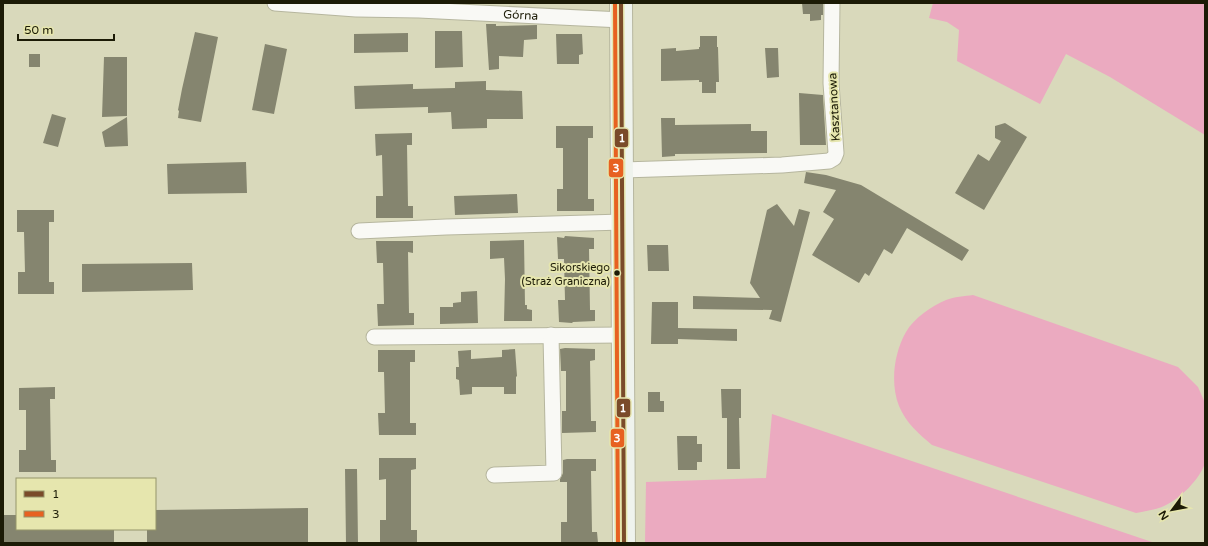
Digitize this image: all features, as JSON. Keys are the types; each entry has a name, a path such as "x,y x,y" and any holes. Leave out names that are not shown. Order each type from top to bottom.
{"main road":[{"path":"622,12 624,543"}],"street":[{"name":"Górna","path":"275,3 356,9 605,18 622,12"},
{"name":"Kasztanowa","path":"623,170 782,165 829,161 834,158 836,153 831,83 832,3"},
{"path":"359,231 623,222"},
{"path":"494,475 554,473 550,335"},
{"path":"374,337 623,335"}],"shaded area":[{"path":"933,3 1205,3 1205,135 1110,77 1066,54 1040,104 957,61 959,30 947,22 929,18"},
{"path":"973,295 1178,367 1198,387 1205,403 1205,463 1199,475 1189,488 1183,494 1164,506 1136,513 932,445 909,423 899,406 896,397 894,378 896,359 902,340 909,327 924,313 946,300"},
{"path":"772,414 1155,543 645,543 646,482 766,478"}],"building":[{"path":"802,3 823,3 823,15 821,15 821,20 810,21 810,14 803,14"},
{"path":"486,24 496,24 496,26 537,25 537,39 524,40 523,57 499,56 499,69 489,70"},
{"path":"435,31 462,31 463,67 435,68"},
{"path":"195,32 218,37 201,122 178,118 182,89"},
{"path":"408,33 408,52 354,53 354,34"},
{"path":"556,34 582,34 583,54 579,55 579,64 557,64"},
{"path":"700,36 717,36 719,82 716,82 716,93 702,93 702,82 699,82 699,80 661,81 661,49 676,48 676,51 699,49"},
{"path":"265,44 287,49 274,114 252,110"},
{"path":"765,48 778,48 779,77 767,78"},
{"path":"29,54 40,54 40,67 29,67"},
{"path":"104,57 127,57 127,116 102,117"},
{"path":"486,81 486,90 522,91 523,119 487,119 487,128 452,129 451,112 428,113 428,107 355,109 354,86 413,84 413,89 455,88 455,82"},
{"path":"799,93 823,95 826,145 800,145"},
{"path":"52,114 66,118 58,147 43,143"},
{"path":"127,117 128,146 105,147 102,132"},
{"path":"661,118 675,118 675,125 751,124 751,131 767,131 767,153 675,154 675,156 662,157"},
{"path":"1005,123 1027,137 984,210 955,193 978,154 989,161 1001,141 995,138 995,126"},
{"path":"556,126 593,126 593,138 588,138 588,199 594,199 594,211 557,211 557,189 563,189 563,148 556,148"},
{"path":"412,133 412,145 407,145 408,206 413,206 413,218 376,218 376,196 383,196 382,155 376,156 375,134"},
{"path":"246,162 247,193 168,194 167,164"},
{"path":"806,172 826,175 861,185 969,250 962,261 907,228 892,254 884,249 869,276 865,273 859,283 812,255 834,219 823,212 836,190 804,183"},
{"path":"517,194 518,213 455,215 454,196"},
{"path":"777,204 794,226 799,209 810,212 781,322 769,319 772,310 693,309 693,296 760,298 750,283 767,210"},
{"path":"17,210 54,210 54,222 49,222 49,282 54,282 54,294 18,294 18,272 25,272 24,232 17,232"},
{"path":"565,236 594,238 594,249 589,249 590,310 595,310 595,321 572,323 559,322 558,300 565,300 564,259 558,259 557,237 564,238"},
{"path":"524,240 525,305 527,305 527,309 532,310 532,321 504,321 504,258 490,259 490,241"},
{"path":"376,241 413,241 413,253 408,252 409,313 414,313 414,325 378,326 377,304 384,304 383,263 377,263"},
{"path":"647,245 668,245 669,271 648,271"},
{"path":"192,263 193,290 82,292 82,264"},
{"path":"477,291 478,323 440,324 440,307 453,307 453,303 461,302 461,292"},
{"path":"652,302 678,302 678,328 737,329 737,341 678,339 678,344 651,344"},
{"path":"515,349 517,376 516,394 504,394 504,387 472,387 472,394 460,395 459,380 456,379 456,367 459,367 458,351 471,350 471,359 502,357 502,350"},
{"path":"560,349 595,349 595,360 590,361 591,421 596,421 596,432 562,433 562,411 566,411 566,371 561,371"},
{"path":"378,350 415,350 415,362 410,362 410,423 416,423 416,435 379,435 378,413 385,413 384,372 378,372"},
{"path":"55,387 55,399 50,399 51,460 56,460 56,472 19,472 19,450 26,450 26,410 19,410 19,388"},
{"path":"721,389 741,389 741,418 739,418 740,469 727,469 727,418 722,418"},
{"path":"648,392 660,392 660,401 664,401 664,412 648,412"},
{"path":"677,436 697,436 697,444 702,444 702,462 697,462 697,470 678,470"},
{"path":"379,458 416,458 416,469 411,470 411,530 417,530 417,542 380,542 380,520 386,520 386,479 379,480"},
{"path":"596,459 596,471 591,471 592,532 597,532 598,543 561,543 561,522 567,522 567,482 560,482 560,479 563,473 563,460"},
{"path":"345,469 357,469 358,543 346,543"},
{"path":"308,508 308,543 147,543 147,530 156,530 156,510"},
{"path":"3,515 16,515 16,530 114,530 114,543 3,543"}],"transit line":[{"name":"3","path":"615,3 618,543"},
{"name":"1","path":"621,3 624,543"}],"place":[{"name":"Sikorskiego (Straż Graniczna)","path":"617,273"}]}
